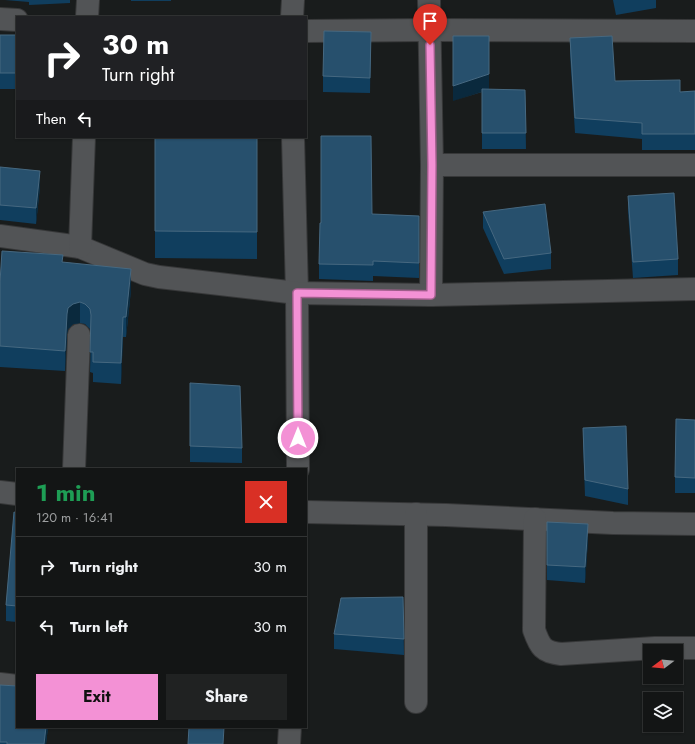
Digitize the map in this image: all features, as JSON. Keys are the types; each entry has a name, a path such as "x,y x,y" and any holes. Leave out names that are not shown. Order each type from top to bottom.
{"street":[{"path":"88,0 88,16"},
{"path":"292,16 293,0"},
{"path":"429,0 432,165 431,295"},
{"path":"0,19 16,20"},
{"path":"307,31 695,31"},
{"path":"80,247 84,138"},
{"path":"293,138 297,293 298,468"},
{"path":"432,165 695,165"},
{"path":"0,236 80,247 144,274 159,277 297,293 431,295 695,289"},
{"path":"74,468 79,335"},
{"path":"0,492 16,494"},
{"path":"307,512 416,514 613,523 695,524"},
{"path":"416,514 416,702"},
{"path":"535,519 534,630 540,645 549,652 561,654 655,648 695,648"},
{"path":"0,684 16,686"},
{"path":"289,744 290,728"}],"building":[{"path":"324,31 371,32 370,78 323,76"},
{"path":"0,35 16,35 16,73 0,73"},
{"path":"453,36 489,36 489,74 453,86"},
{"path":"612,36 615,81 680,80 680,92 695,91 695,134 642,134 642,123 575,118 570,38"},
{"path":"482,89 525,90 526,133 482,133"},
{"path":"321,136 371,136 372,214 419,216 419,263 373,261 373,265 319,264 321,223"},
{"path":"155,138 257,138 257,232 155,231"},
{"path":"0,167 40,171 36,208 0,205"},
{"path":"674,193 678,259 633,262 628,196"},
{"path":"545,204 551,253 504,259 483,212"},
{"path":"2,251 63,255 62,262 131,269 126,317 123,317 121,363 93,362 93,352 90,352 90,309 85,304 80,302 73,304 68,308 65,351 0,346 0,282"},
{"path":"190,383 240,386 242,448 190,446"},
{"path":"676,419 695,420 695,478 675,477"},
{"path":"626,426 628,489 585,480 583,428"},
{"path":"14,512 16,513 16,606 6,605"},
{"path":"547,522 588,524 585,567 547,565"},
{"path":"403,597 404,639 334,634 341,598"},
{"path":"0,685 16,686 16,728 46,728 44,744 7,744 7,742 0,742"},
{"path":"189,728 224,728 223,744 188,744"}],"route":[{"path":"298,438 297,293 431,295 432,165 430,45"}]}
